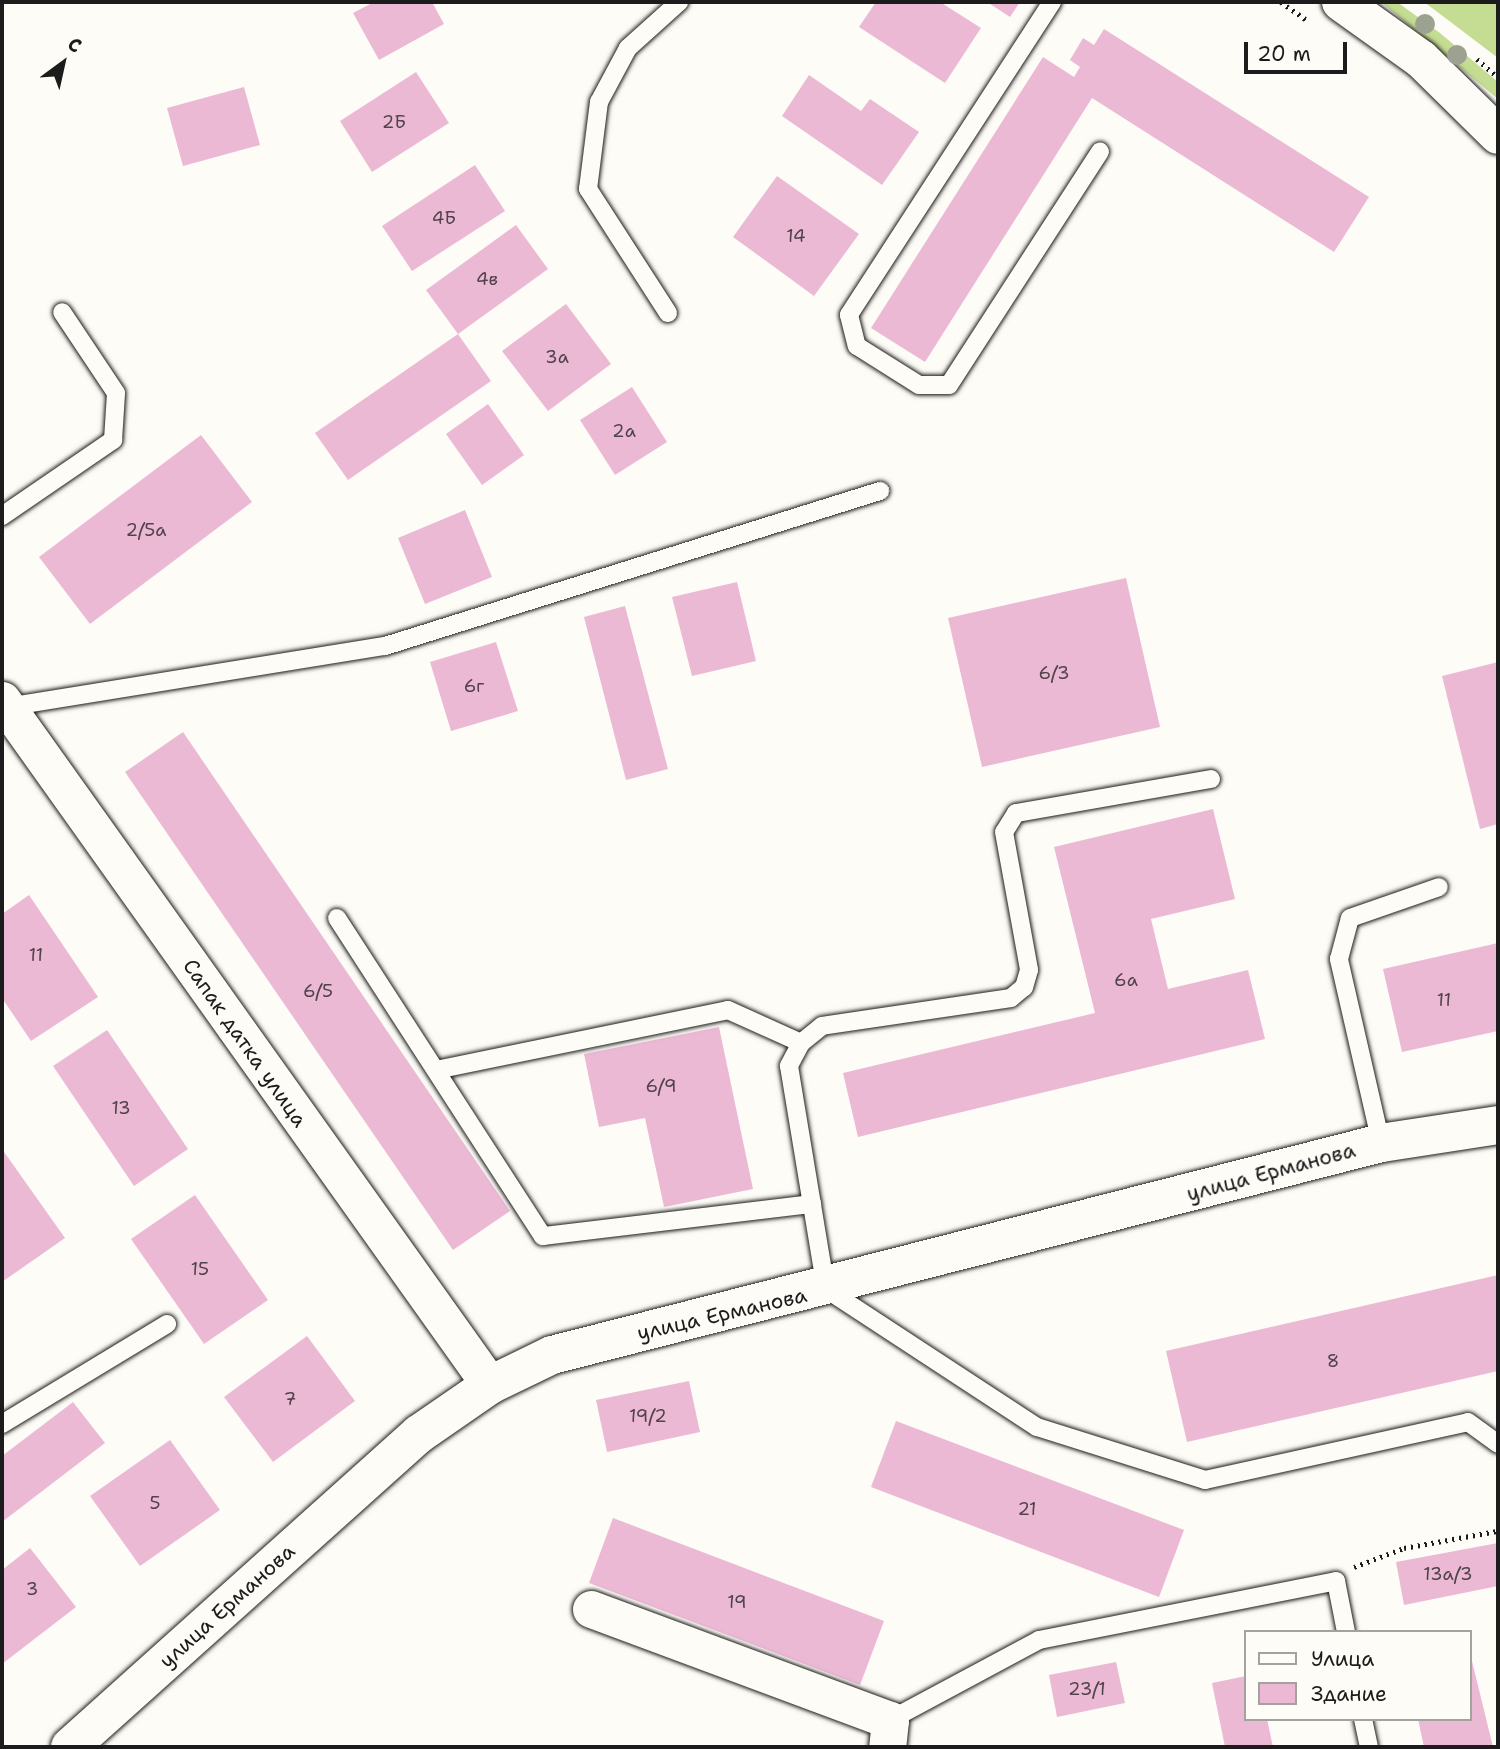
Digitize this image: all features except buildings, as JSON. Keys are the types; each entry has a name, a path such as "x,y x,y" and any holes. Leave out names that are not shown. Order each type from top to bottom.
{"main road":[{"path":"1341,2 1421,59 1498,135"},
{"name":"улица Ерманова","path":"69,1747 419,1434 490,1385 552,1355 826,1289 1381,1143 1498,1125"}],"street":[{"name":"Сапак датка улица","path":"4,704 490,1385"},
{"path":"591,1609 888,1733"}],"lane":[{"path":"667,313 588,189 599,102 628,48 679,2"},
{"path":"1052,2 849,315 857,346 919,385 949,385 1100,152"},
{"path":"2,516 113,440 116,393 62,312"},
{"path":"4,704 385,646 880,491"},
{"path":"1211,779 1016,813 1004,832 1029,970 1024,987 1011,998 822,1026 801,1042 789,1066 826,1289 1037,1427 1205,1480 1468,1422 1498,1444"},
{"path":"1381,1143 1339,959 1350,918 1439,887"},
{"path":"337,918 543,1236 812,1204"},
{"path":"436,1070 728,1010 801,1042"},
{"path":"2,1424 167,1324"},
{"path":"888,1733 1039,1640 1336,1581 1346,1630"},
{"path":"1363,1721 1369,1747"}],"path":[{"path":"1336,1581 1360,1563 1404,1548 1498,1531"}],"green space":[{"path":"1381,2 1397,2 1440,33 1498,82 1498,99"},
{"path":"1424,2 1498,2 1498,58 1444,17"}]}
